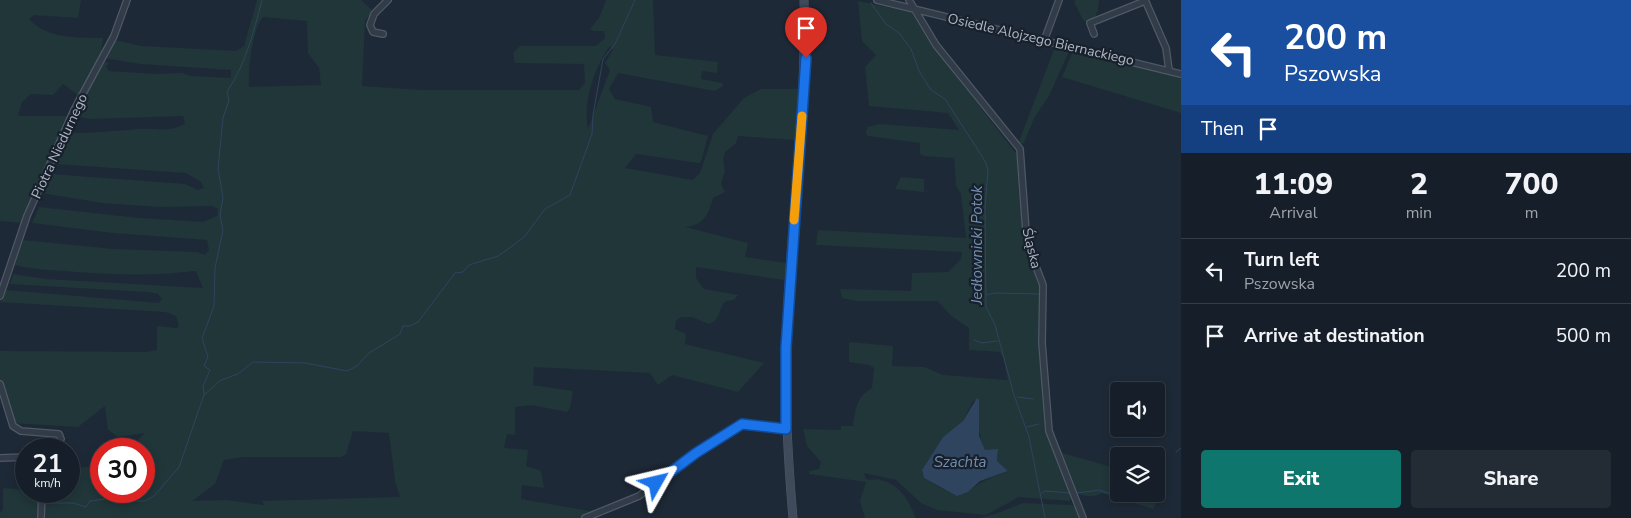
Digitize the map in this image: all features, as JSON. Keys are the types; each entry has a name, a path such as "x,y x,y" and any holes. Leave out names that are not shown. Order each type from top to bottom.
{"main road":[{"path":"793,518 786,429 786,347 806,58 804,0"}],"street":[{"name":"Piotra Niedurnego","path":"0,296 35,200 73,112 114,36 127,0"},
{"path":"383,34 373,32 370,25 374,14 388,0"},
{"path":"877,0 912,8"},
{"name":"Śląska","path":"909,0 912,8 948,60 1020,149 1026,232 1030,251 1043,285 1042,342 1049,432 1083,518"},
{"path":"1044,41 1059,0"},
{"name":"Osiedle Alojzego Biernackiego","path":"1094,34 1090,23 1145,1 1166,48 1169,70"},
{"name":"Osiedle Alojzego Biernackiego","path":"912,8 1181,74"},
{"path":"0,384 9,407 11,423 14,428 59,434 61,438"},
{"path":"585,518 639,496 696,453 742,424 786,429"},
{"path":"0,458 15,457"},
{"path":"41,518 42,503"}],"green space":[{"path":"0,0 81,0 78,18 34,15 29,19 45,31 54,34 103,38 101,53 79,96 63,84 53,95 31,94 22,102 18,116 68,116 22,223 0,221"},
{"path":"257,0 361,0 373,11 365,21 362,86 422,90 579,90 585,83 584,64 515,63 513,53 520,46 596,46 605,38 604,31 593,31 590,29 599,18 606,0 653,0 655,55 718,62 717,73 702,71 701,79 722,83 723,86 715,91 618,73 609,89 615,99 651,107 653,122 708,136 701,162 636,154 625,168 693,180 700,173 713,134 744,98 761,89 801,89 797,140 738,136 736,143 725,152 723,160 725,171 721,184 725,192 713,198 707,214 701,222 685,227 748,243 745,257 786,263 785,280 696,267 696,278 704,289 738,295 734,300 726,301 723,304 718,317 709,324 692,317 681,317 676,321 675,329 686,334 685,344 764,363 738,392 672,375 658,385 650,373 534,367 533,385 573,391 570,408 567,412 532,405 515,407 515,435 507,434 504,448 528,450 526,466 541,471 544,488 522,485 521,499 595,512 580,518 0,518 0,513 3,510 3,488 15,489 15,503 80,503 80,468 90,466 90,503 155,503 155,438 140,438 145,433 118,437 108,430 105,406 78,427 12,423 8,401 0,380 0,351 146,352 157,350 157,326 177,328 179,326 176,316 165,312 0,302 6,290 159,303 162,299 158,294 147,292 10,284 13,274 46,279 203,288 196,271 166,274 121,274 45,270 15,265 23,240 114,249 197,252 205,255 209,250 207,240 113,233 32,223 39,207 139,218 203,222 217,216 218,209 212,206 160,207 102,203 42,193 50,174 185,184 198,190 204,188 201,182 186,173 55,164 70,133 167,129 185,124 183,116 89,119 76,116 103,61 109,63 106,67 109,71 156,74 182,73 190,76 231,78 231,70 140,64 105,58 115,40 141,46 236,51 244,46","holes":["263,17 307,21 308,53 319,68 321,85 249,87 253,40","610,46 613,50 605,63 610,70 588,129 587,107 591,85 599,64","353,431 389,433 395,481 400,497 262,501 264,505 226,500 192,501 215,484 224,460 243,457 341,457 346,454"]},
{"path":"1076,0 1099,0 1098,10 1094,19 1087,22 1083,20 1074,2"},
{"path":"858,1 911,12 931,43 1018,156 1019,195 1025,240 1028,256 1041,291 1046,428 1071,493 1070,501 1019,497 986,515 937,510 921,503 896,480 864,473 866,479 888,482 898,489 906,498 915,516 915,518 865,518 860,501 866,482 809,474 809,471 819,469 821,462 807,446 803,429 841,430 841,426 853,426 859,400 872,388 874,368 869,365 849,362 849,342 893,346 892,366 924,367 943,375 1008,380 1000,352 969,350 969,328 950,315 938,301 857,301 842,298 840,289 911,291 912,273 948,272 961,259 962,252 816,245 818,230 966,238 961,194 956,186 954,158 924,156 920,154 920,143 868,136 866,133 867,127 879,124 959,130 948,113 869,106 865,67 876,55 862,41","holes":["979,400 978,420 982,444 985,450 998,450 997,461 1008,471 982,482 968,492 943,489 924,478 922,470 943,437 963,421 973,401"]},
{"path":"1055,47 1070,49 1049,96 1034,118 1024,143 1018,144"},
{"path":"1074,49 1181,77 1181,113 1062,77"},
{"path":"901,177 924,179 924,192 895,189"},
{"path":"1062,453 1110,466 1110,496 1101,493 1093,496 1078,494"},
{"path":"1130,502 1156,502 1153,509"},
{"path":"1023,503 1072,505 1077,509 1081,518 979,518"}],"water":[{"name":"Szachta","path":"977,398 979,400 979,436 985,450 998,449 997,461 1008,471 980,481 968,492 957,496 924,478 922,470 943,437 963,421"}],"waterway":[{"path":"204,394 203,386 210,370 204,366 208,357 202,338 214,306 215,268 223,230 220,216 223,197 218,169 223,118 229,100 227,92 244,59 262,0"},
{"path":"44,509 45,503 73,503 86,507 90,501 122,497 129,501 145,501 154,496 179,467 204,395 221,380 238,374 253,362 305,363 347,371 357,366 369,353 400,334 403,326 410,326 418,322 455,273 463,272 469,265 498,256 525,236 545,209 570,195 592,134 593,115 603,59 615,44 635,0"},
{"name":"Jedłownicki Potok","path":"871,3 886,24 899,33 911,49 919,71 931,90 945,99 985,161 988,170 985,208 986,307 995,325 1014,395 1029,437 1045,518"},
{"path":"986,295 995,293 1039,294"},
{"path":"974,340 982,343 997,341"},
{"path":"1017,397 1033,399"},
{"path":"1027,427 1039,424"},
{"path":"1176,452 1181,448"},
{"path":"1077,493 1099,490 1110,494"},
{"path":"1042,493 1045,491 1070,493"}],"slow traffic":[{"path":"794,220 802,116"}],"route":[{"path":"656,483 696,453 742,424 786,429 786,347 790,270 806,58"}]}
